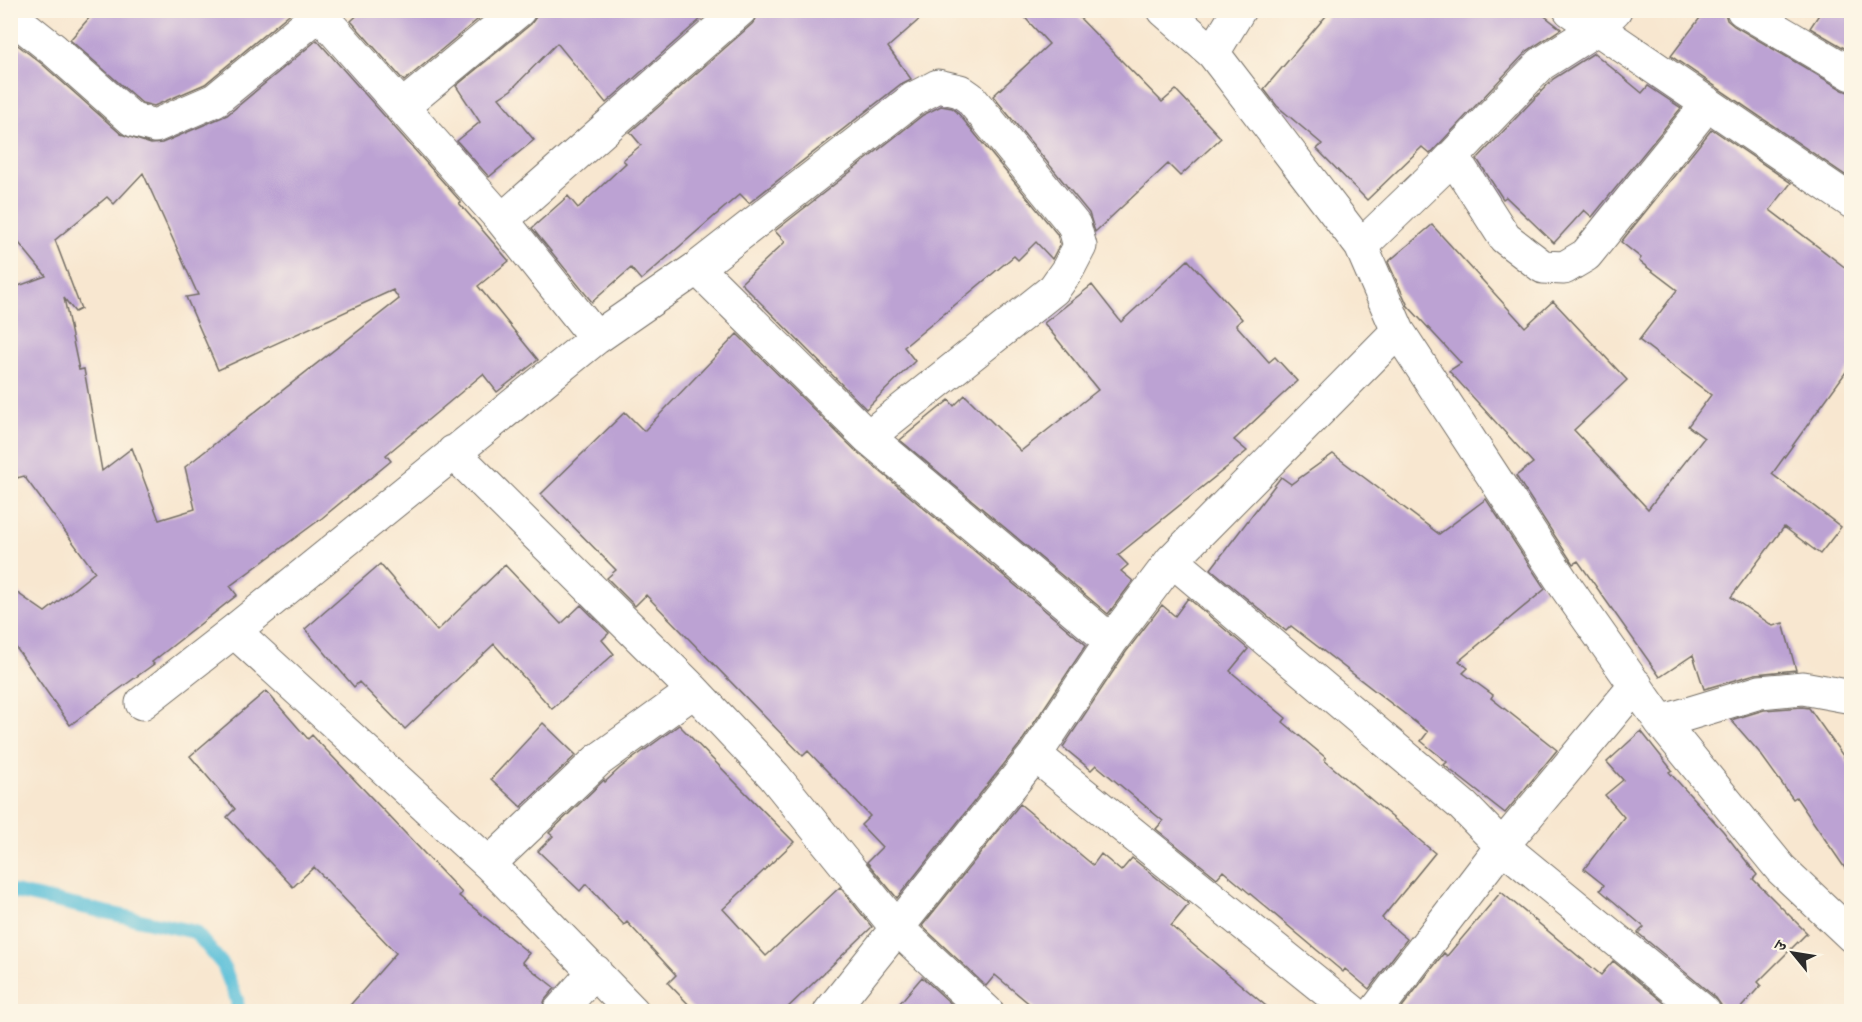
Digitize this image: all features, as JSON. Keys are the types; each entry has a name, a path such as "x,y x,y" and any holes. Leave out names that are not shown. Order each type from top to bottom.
{"street":[{"path":"402,107 519,10"},
{"path":"501,220 740,10"},
{"path":"1164,10 1213,53 1360,246 1398,331 1566,587 1661,722 1781,868 1850,931"},
{"path":"1213,53 1239,10"},
{"path":"1743,10 1851,74"},
{"path":"10,15 54,50 133,120 155,126 215,100 318,12 501,220 596,338"},
{"path":"1360,246 1453,157 1541,64 1594,17 1707,105 1851,202"},
{"path":"142,703 234,632 596,338 697,268 913,99 938,86 960,92 970,98 1074,225 1080,246 1054,289 868,437"},
{"path":"1453,157 1505,238 1543,267 1564,268 1586,255 1707,105"},
{"path":"697,268 868,437 1111,641"},
{"path":"830,1011 1035,756 1111,641 1172,560 1398,331"},
{"path":"453,452 694,691 774,776 897,928 987,1011"},
{"path":"1172,560 1463,806 1502,846 1704,1011"},
{"path":"234,632 489,864 633,1011"},
{"path":"1375,1011 1502,846 1636,686"},
{"path":"1661,722 1760,692 1803,688 1851,697"},
{"path":"489,864 597,761 694,691"},
{"path":"1035,756 1353,1011"},
{"path":"559,1011 595,971"}],"building":[{"path":"96,10 294,10 205,84 154,106 142,103 70,40"},
{"path":"363,10 489,10 404,81 351,21"},
{"path":"537,10 711,10 606,103 557,43 511,90 499,98 534,140 489,177 457,141 480,122 456,86 531,24 536,17"},
{"path":"758,10 930,10 888,47 911,79 901,84 749,203 740,194 641,280 631,268 592,302 532,228 568,196 578,208 626,163 623,160 641,145 630,132 752,24 758,16"},
{"path":"1018,10 1072,10 1162,102 1176,90 1221,138 1180,176 1168,164 1095,232 1089,213 993,96 1049,44"},
{"path":"1331,10 1537,10 1561,29 1527,51 1430,154 1422,147 1367,200 1317,149 1322,144 1277,106 1264,89"},
{"path":"1706,10 1724,10 1727,20 1734,26 1851,93 1851,179 1671,56"},
{"path":"1822,10 1851,10 1851,52 1810,28"},
{"path":"10,39 42,64 121,134 151,144 162,143 227,115 317,40 461,202 459,203 509,261 478,286 538,360 497,392 483,374 386,455 391,461 322,518 230,586 237,595 152,662 154,664 70,725 10,639 10,588 45,612 95,572 24,476 17,478 10,442 10,289 46,276 10,232","holes":["143,173 198,295 186,297 218,370 393,290 399,299 185,467 195,509 159,520 132,448 102,471 84,369 79,370 64,298 75,312 81,309 55,240 107,197 114,204"]},
{"path":"1594,53 1642,93 1648,86 1681,108 1592,217 1584,210 1554,243 1506,197 1503,199 1477,159 1553,79"},
{"path":"941,106 952,108 957,112 1057,234 1060,244 1052,259 1036,242 1018,260 1014,256 904,347 915,361 866,409 741,283 785,242 775,231 923,115"},
{"path":"1712,129 1791,183 1770,210 1851,272 1851,365 1772,474 1841,527 1820,554 1784,527 1731,597 1773,626 1783,623 1796,670 1755,674 1704,689 1693,655 1660,677 1578,561 1573,564 1516,476 1533,463 1449,371 1461,363 1408,306 1388,262 1432,225 1525,327 1553,301 1627,380 1574,430 1648,509 1704,438 1688,426 1711,395 1639,340 1677,290 1639,261 1641,258 1621,242"},
{"path":"1188,260 1242,319 1236,325 1269,362 1275,357 1297,381 1234,440 1247,451 1118,555 1128,565 1121,571 1133,581 1108,614 900,440 949,400 954,406 965,395 1021,451 1098,390 1044,323 1092,285 1121,322"},
{"path":"737,334 856,451 1086,645 1020,744 897,898 867,862 882,847 861,825 870,816 808,751 803,756 646,595 635,606 607,578 616,570 541,494 625,412 644,431"},
{"path":"1333,454 1439,534 1486,499 1545,589 1459,661 1468,668 1463,673 1493,695 1491,698 1557,750 1505,813 1444,765 1447,762 1421,741 1428,732 1291,626 1286,631 1211,569 1281,477 1291,484"},
{"path":"380,564 437,631 505,565 561,624 581,605 609,633 602,640 614,654 552,709 494,644 405,729 359,682 354,687 305,629"},
{"path":"1188,598 1248,649 1230,671 1286,718 1283,722 1326,758 1324,760 1435,853 1382,918 1407,939 1369,989 1345,969 1343,972 1223,871 1217,878 1156,829 1163,821 1096,765 1091,770 1063,747 1126,652 1162,605 1175,616"},
{"path":"266,691 308,739 312,735 462,893 459,896 529,953 522,962 555,988 545,1000 541,1011 345,1011 396,953 314,867 293,887 227,817 235,809 190,756"},
{"path":"1809,708 1851,767 1851,877 1796,797 1793,799 1759,752 1731,720 1764,710"},
{"path":"543,723 576,755 521,807 491,779"},
{"path":"679,725 794,842 723,909 766,956 840,887 872,927 784,1011 695,1011 668,983 676,975 627,922 624,925 586,884 580,891 538,851 553,836 549,833 604,780 605,782 620,768"},
{"path":"1641,731 1672,770 1669,772 1723,831 1757,875 1753,879 1807,933 1758,982 1761,985 1738,1011 1722,1011 1716,998 1638,933 1644,927 1600,890 1604,885 1584,869 1624,817 1605,795 1623,780 1607,762"},
{"path":"1020,804 1093,865 1101,854 1121,871 1132,858 1189,904 1171,926 1272,1011 1038,1011 995,975 986,986 922,926"},
{"path":"1501,892 1601,975 1613,961 1674,1011 1399,1011 1444,953 1447,956"},
{"path":"922,977 959,1011 893,1011"}],"waterway":[{"path":"10,891 195,932 223,965 237,1000 238,1012"}]}
